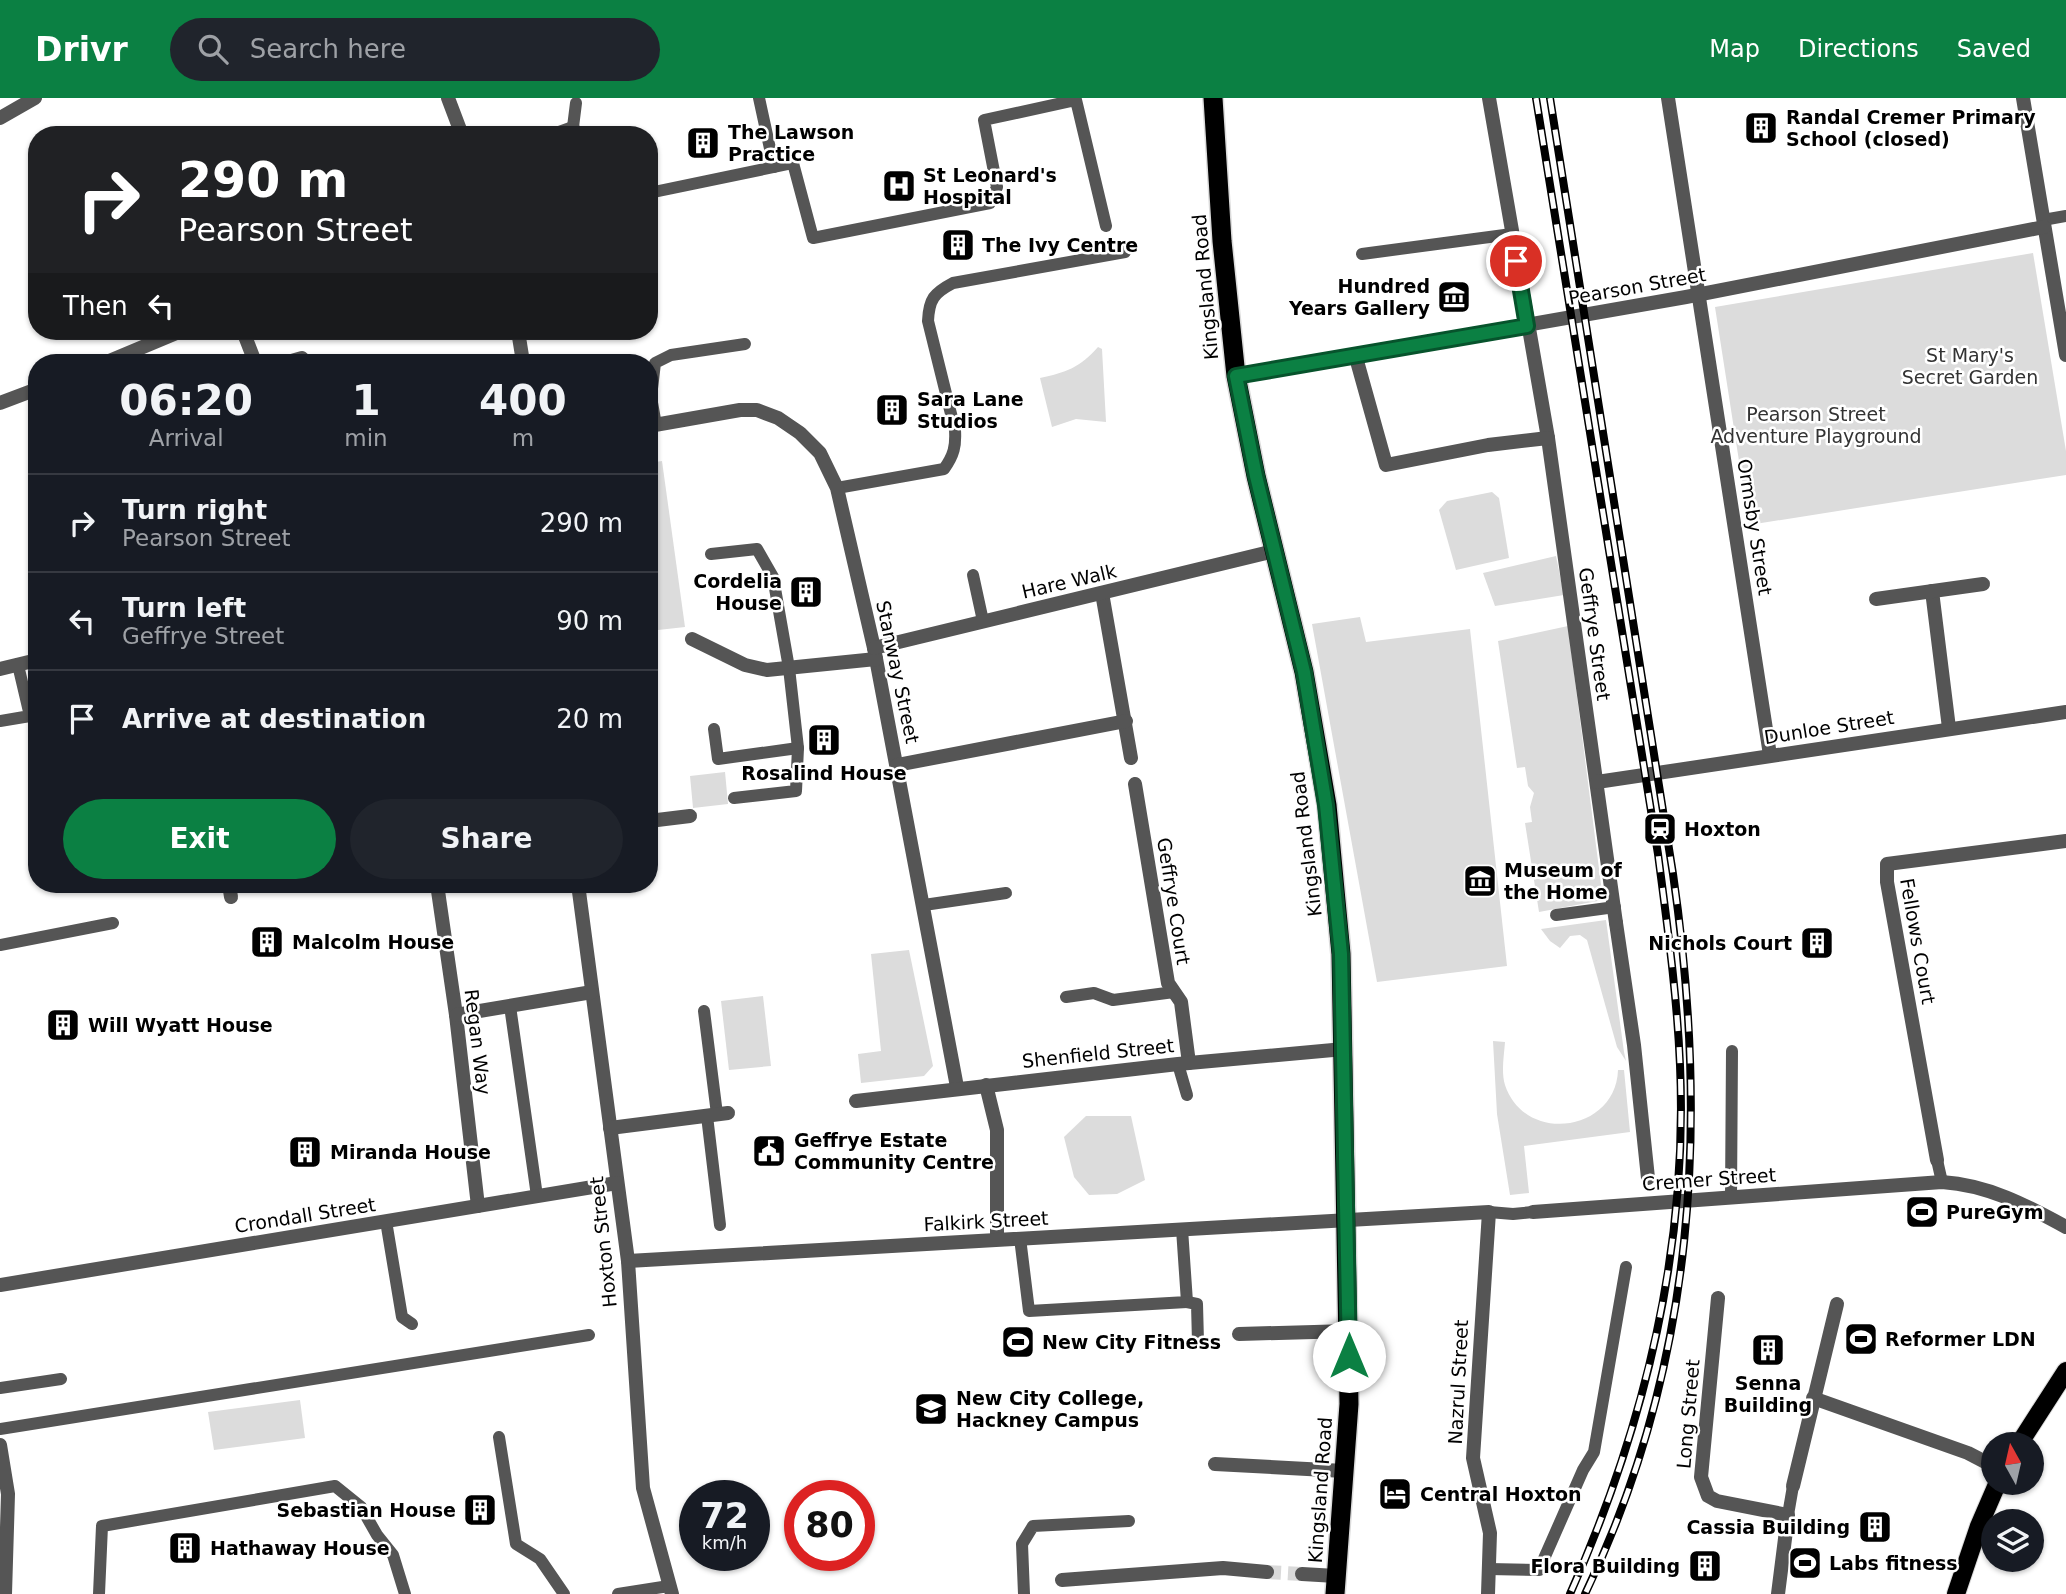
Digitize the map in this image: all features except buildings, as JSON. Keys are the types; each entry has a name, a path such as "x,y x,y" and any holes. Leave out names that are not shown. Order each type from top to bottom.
{"highway":[{"name":"Kingsland Road","path":"1213,98 1227,298 1236,376 1273,551 1304,672 1326,805 1341,954 1349,1331 1344,1471 1336,1585"}],"main road":[{"path":"2027,1432 2066,1371"},
{"path":"1956,1594 1992,1495"}],"street":[{"path":"0,118 36,98"},
{"path":"447,98 458,126"},
{"name":"Geffrye Street","path":"1489,98 1548,438 1634,1045 1648,1178"},
{"name":"Ormsby Street","path":"1668,98 1770,755"},
{"path":"2023,98 2066,355"},
{"name":"Pearson Street","path":"1236,376 1700,294 2044,224"},
{"path":"135,354 163,340"},
{"path":"1355,354 1376,420 1386,465 1488,445 1548,438"},
{"path":"0,402 28,392"},
{"name":"Stanway Street","path":"658,424 740,410 757,410 778,418 800,433 820,453 837,488 875,653 957,1087"},
{"name":"Hare Walk","path":"692,639 745,665 767,670 789,668 875,653 983,621 1273,551"},
{"path":"1876,599 1983,584"},
{"path":"1932,591 1949,728"},
{"path":"1102,593 1131,758"},
{"path":"0,669 28,662"},
{"name":"Dunloe Street","path":"1597,782 2066,712"},
{"path":"897,765 1126,721"},
{"name":"Geffrye Court","path":"1135,784 1168,983 1181,1002 1183,1063"},
{"path":"658,820 690,816"},
{"name":"Fellows Court","path":"1937,1160 1887,882 1887,864 2066,841"},
{"name":"Regan Way","path":"438,893 456,1015 478,1206"},
{"name":"Hoxton Street","path":"579,893 628,1261 643,1488 671,1590"},
{"path":"456,1015 592,992"},
{"name":"Shenfield Street","path":"856,1101 957,1087 1344,1049"},
{"path":"986,1085 997,1130 997,1238"},
{"path":"610,1128 717,1115"},
{"name":"Cremer Street","path":"1533,1212 1942,1182 1978,1187 2018,1201 2066,1227"},
{"name":"Crondall Street","path":"0,1285 617,1183"},
{"name":"Cremer Street","path":"1347,1221 1489,1212"},
{"name":"Nazrul Street","path":"1488,1594 1490,1533 1473,1458 1489,1212"},
{"name":"Falkirk Street","path":"628,1261 997,1238 1347,1221"},
{"name":"Long Street","path":"1718,1298 1701,1477 1703,1487 1717,1501 1788,1515"},
{"path":"1793,1486 1837,1304"},
{"path":"1239,1334 1349,1331"},
{"path":"1813,1398 1981,1461"},
{"path":"0,1445 8,1494 5,1594"},
{"path":"1215,1464 1344,1471"},
{"path":"1778,1594 1788,1515"},
{"path":"1062,1580 1223,1567 1267,1572"},
{"path":"1302,1574 1336,1585"}],"lane":[{"path":"759,98 774,167"},
{"path":"658,191 793,163 813,238 990,203 997,187 984,120 1076,100 1106,226"},
{"path":"576,103 576,126"},
{"path":"2044,224 2066,216"},
{"path":"1362,254 1512,234"},
{"path":"837,488 944,469 952,458 956,445 955,429 928,321 929,304 934,293 953,283 1125,252"},
{"path":"658,362 671,355 745,344"},
{"path":"711,554 757,549 773,577 789,668 797,748 796,790 734,798"},
{"path":"973,575 983,621"},
{"path":"18,665 28,708"},
{"path":"0,721 28,716"},
{"path":"714,729 718,758 797,748"},
{"path":"924,905 1006,893"},
{"path":"1556,915 1615,907"},
{"path":"0,945 113,923"},
{"path":"1066,997 1094,993 1113,1000 1174,992"},
{"path":"510,1006 537,1196"},
{"path":"704,1012 717,1115 720,1225"},
{"path":"1731,1197 1732,1051"},
{"path":"1183,1063 1187,1095"},
{"path":"1937,1160 1942,1182"},
{"name":"Cremer Street","path":"1489,1212 1533,1212"},
{"path":"386,1222 402,1317 412,1324"},
{"path":"1182,1229 1187,1302"},
{"path":"1020,1238 1029,1311 1187,1302 1197,1304 1198,1342"},
{"path":"1489,1569 1539,1570 1583,1470 1594,1452 1626,1267"},
{"path":"0,1429 589,1335"},
{"path":"0,1388 61,1379"},
{"path":"499,1437 516,1544 540,1559 564,1594"},
{"path":"99,1594 102,1526 335,1486 361,1507 377,1535 393,1555 405,1594"},
{"path":"1788,1515 1793,1486"},
{"path":"1024,1594 1022,1544 1033,1526 1129,1521"},
{"path":"618,1594 671,1590"}],"green space":[{"path":"2033,253 2066,451 2066,475 1749,525 1715,307"},
{"path":"1098,347 1102,349 1106,422 1076,419 1052,427 1040,378 1072,368"},
{"path":"662,461 685,627 658,630 658,462"},
{"path":"1492,492 1499,498 1509,558 1456,570 1439,510 1447,501"},
{"path":"1556,556 1564,595 1495,606 1483,573"},
{"path":"1360,617 1366,642 1470,629 1507,966 1377,982 1312,624"},
{"path":"1568,626 1603,900 1539,912 1525,823 1532,822 1530,807 1534,793 1528,786 1525,767 1517,768 1498,641"},
{"path":"725,772 728,804 693,808 690,776"},
{"path":"1606,920 1626,1061 1617,1047 1587,940 1580,935 1570,936 1560,948 1550,941 1541,929"},
{"path":"909,950 933,1066 924,1076 861,1083 858,1054 881,1051 871,954"},
{"path":"763,996 771,1066 729,1070 721,1001"},
{"path":"1493,1041 1505,1042 1504,1080 1516,1104 1531,1117 1549,1123 1568,1123 1587,1118 1602,1107 1613,1091 1618,1070 1624,1070 1630,1132 1524,1146 1529,1193 1510,1195 1497,1114"},
{"path":"1086,1116 1131,1116 1145,1180 1117,1194 1089,1195 1074,1177 1064,1137"},
{"path":"300,1400 305,1438 214,1450 208,1412"}],"tunnel":[{"path":"1267,1572 1302,1574"}],"railway":[{"path":"1536,98 1658,854 1674,985 1680,1065 1681,1133 1677,1202 1656,1336 1620,1467 1570,1594"},
{"path":"1550,98 1673,874 1684,967 1690,1059 1690,1150 1684,1241 1671,1331 1651,1419 1622,1507 1585,1594"}],"place":[{"name":"Randal Cremer Primary School (closed)","path":"1761,128"},
{"name":"The Lawson Practice","path":"703,143"},
{"name":"St Leonard's Hospital","path":"899,186"},
{"name":"The Ivy Centre","path":"958,245"},
{"name":"Hundred Years Gallery","path":"1454,297"},
{"name":"Sara Lane Studios","path":"892,410"},
{"name":"Cordelia House","path":"806,592"},
{"name":"Rosalind House","path":"824,740"},
{"name":"Hoxton","path":"1660,829"},
{"name":"Museum of the Home","path":"1480,881"},
{"name":"Malcolm House","path":"267,942"},
{"name":"Nichols Court","path":"1817,943"},
{"name":"Will Wyatt House","path":"63,1025"},
{"name":"Geffrye Estate Community Centre","path":"769,1151"},
{"name":"Miranda House","path":"305,1152"},
{"name":"PureGym","path":"1922,1212"},
{"name":"Reformer LDN","path":"1861,1339"},
{"name":"New City Fitness","path":"1018,1342"},
{"name":"Senna Building","path":"1768,1350"},
{"name":"New City College, Hackney Campus","path":"931,1409"},
{"name":"Central Hoxton","path":"1395,1494"},
{"name":"Sebastian House","path":"480,1510"},
{"name":"Cassia Building","path":"1875,1527"},
{"name":"Hathaway House","path":"185,1548"},
{"name":"Labs fitness","path":"1805,1563"},
{"name":"Flora Building","path":"1705,1566"}],"route":[{"path":"1349,1356 1341,954 1326,805 1304,672 1273,551 1236,376 1527,326 1516,261"}],"park label":[{"name":"St Mary's Secret Garden","path":"1970,366"},
{"name":"Pearson Street Adventure Playground","path":"1816,425"}]}
